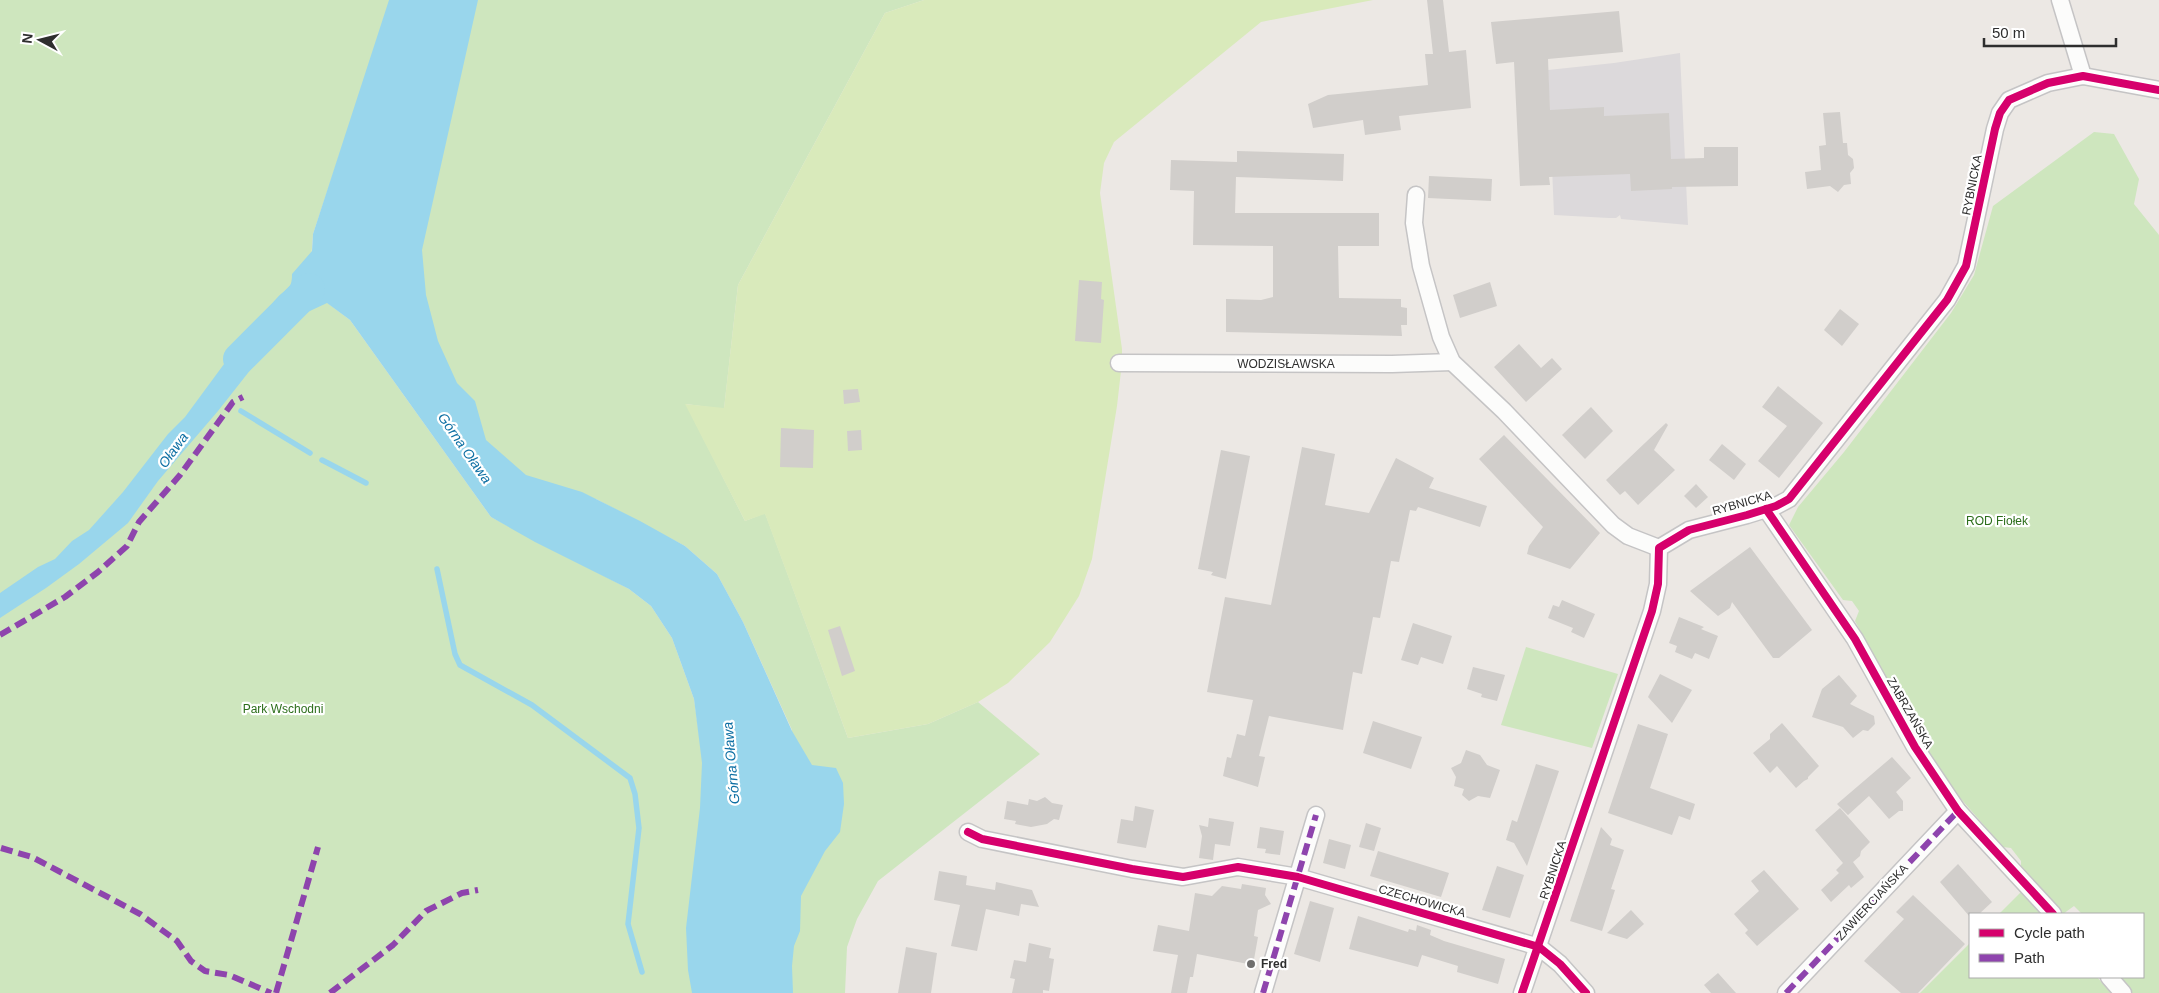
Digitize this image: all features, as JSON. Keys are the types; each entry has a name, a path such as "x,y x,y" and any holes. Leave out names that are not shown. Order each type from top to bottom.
{"street":[{"path":"2060,0 2083,76 2159,90"},
{"name":"RYBNICKA","path":"1522,993 1539,948 1652,611 1658,584 1659,548 1689,530 1766,509 1789,499 1809,476 1956,286 1968,259 1994,129 2004,106 2009,100 2048,83 2083,76"},
{"path":"1416,195 1414,223 1421,266 1441,337 1452,362 1504,411 1613,525 1628,536 1659,548"},
{"name":"WODZISŁAWSKA","path":"1119,363 1402,364 1452,362"},
{"name":"ZABRZAŃSKA","path":"1766,509 1855,639 1915,747 1958,811 2052,913"},
{"name":"ZAWIERCIAŃSKA","path":"1786,993 1958,811"},
{"path":"1263,993 1316,815"},
{"name":"CZECHOWICKA","path":"968,832 982,839 1132,869 1183,877 1238,867 1298,878 1539,948"},
{"path":"1539,948 1560,964 1586,993"},
{"path":"2110,978 2123,993"}],"shaded area":[{"path":"1680,53 1688,225 1621,219 1620,215 1616,218 1609,218 1554,215 1548,70"}],"green space":[{"name":"Park Wschodni","path":"0,0 391,0 313,234 309,289 350,320 491,517 629,589 651,606 672,638 694,699 735,993 0,993"},
{"path":"410,0 924,0 885,13 738,285 724,409 686,404 745,521 765,513 848,738 928,724 978,702 1040,754 878,881 857,919 847,947 845,993 747,993 792,730 743,622 717,574 685,546 596,499 539,517 334,237"},
{"path":"924,0 1373,0 1261,22 1114,142 1104,163 1100,193 1122,349 1122,354 1119,354 1121,371 1092,559 1079,596 1050,642 1008,683 978,702 928,724 848,738 765,514 745,521 685,404 724,408 738,285 885,13"},
{"name":"ROD Fiołek","path":"2094,132 2114,134 2139,179 2134,204 2159,235 2159,993 2131,993 2118,978 2144,978 2144,913 2081,913 2074,906 2062,913 2021,868 2021,861 2011,848 2003,847 1948,784 1907,716 1910,706 1903,695 1894,692 1855,621 1859,611 1852,601 1843,600 1789,525 1798,507 1844,452 1951,313 1974,275 1993,206"},
{"path":"1526,647 1618,674 1592,748 1501,725"},
{"path":"2022,891 2042,913 2000,913"},
{"path":"1969,944 1969,978 2098,978 2111,993 1920,993"}],"water":[{"name":"Górna Oława","path":"389,0 478,0 422,250 426,295 438,341 457,383 475,401 486,440 526,475 582,492 640,521 685,546 717,574 743,622 792,731 812,765 836,768 843,783 844,804 840,832 825,851 801,896 800,931 794,946 792,966 793,993 692,993 688,970 686,928 700,808 702,763 694,699 672,638 651,606 629,589 535,542 491,517 350,320 327,303 297,317 284,326 266,312 280,295 288,289 291,284 292,274 312,251 313,234"},
{"path":"260,320 278,335 218,411 158,481 128,523 79,564 0,618 0,593 38,567 55,559 72,541 89,530 123,492 168,434 185,417 227,360"}],"building":[{"path":"1427,0 1443,0 1449,52 1466,50 1471,108 1399,116 1401,130 1365,135 1363,120 1313,128 1308,104 1328,95 1428,85 1425,54 1433,54"},
{"path":"1619,11 1623,52 1548,59 1550,110 1604,107 1604,116 1669,113 1671,159 1704,158 1704,147 1738,147 1738,186 1672,187 1672,189 1631,191 1630,174 1549,177 1550,185 1520,186 1514,62 1496,64 1491,22"},
{"path":"1840,112 1843,143 1847,143 1848,155 1853,159 1854,168 1850,173 1851,184 1844,185 1838,192 1830,186 1807,189 1805,172 1821,170 1819,146 1826,145 1823,113"},
{"path":"1237,151 1344,154 1343,181 1236,177 1235,213 1379,213 1379,246 1338,246 1339,298 1401,299 1401,307 1407,308 1407,325 1401,325 1402,336 1226,332 1226,299 1261,300 1273,297 1273,246 1193,245 1194,191 1170,190 1171,160 1237,162"},
{"path":"1429,176 1492,179 1491,201 1428,198"},
{"path":"1079,280 1102,282 1101,299 1104,300 1101,343 1075,341"},
{"path":"1490,282 1497,306 1460,318 1453,295"},
{"path":"1840,309 1859,324 1842,346 1824,330"},
{"path":"1519,344 1541,368 1552,358 1562,369 1526,402 1494,367"},
{"path":"1778,386 1823,423 1779,478 1758,461 1787,426 1762,407"},
{"path":"858,389 860,402 844,404 843,390"},
{"path":"1591,407 1613,431 1585,459 1562,435"},
{"path":"1666,423 1668,425 1654,450 1675,470 1638,505 1625,491 1620,495 1606,480"},
{"path":"781,428 814,430 813,468 780,467"},
{"path":"861,430 862,450 848,451 847,431"},
{"path":"1504,435 1600,533 1570,569 1527,554 1529,546 1543,527 1479,459"},
{"path":"1722,444 1746,464 1734,480 1709,460"},
{"path":"1302,447 1335,454 1325,505 1369,513 1396,458 1434,478 1429,488 1487,506 1480,527 1418,507 1416,511 1410,510 1399,562 1391,561 1380,618 1373,617 1362,674 1353,672 1343,730 1269,716 1259,756 1265,757 1258,787 1223,776 1227,757 1231,758 1237,734 1245,736 1253,700 1207,692 1225,597 1271,605"},
{"path":"1221,450 1250,456 1226,579 1211,575 1213,572 1198,569"},
{"path":"1696,484 1708,497 1696,508 1684,496"},
{"path":"1750,547 1812,630 1779,658 1773,658 1732,602 1730,608 1718,616 1690,591"},
{"path":"1562,600 1595,614 1584,638 1571,632 1573,628 1548,618 1553,605 1559,607"},
{"path":"1679,617 1704,627 1701,629 1718,636 1709,659 1695,653 1692,659 1675,652 1677,646 1669,643"},
{"path":"1413,623 1452,636 1443,664 1421,657 1418,665 1401,660"},
{"path":"840,626 855,671 842,676 828,630"},
{"path":"1473,667 1505,675 1497,701 1481,697 1482,694 1467,689"},
{"path":"1660,674 1692,690 1672,723 1648,697"},
{"path":"1839,675 1857,696 1850,704 1874,716 1875,724 1868,731 1863,730 1853,738 1843,727 1812,717 1822,689"},
{"path":"1373,721 1422,737 1411,769 1363,753"},
{"path":"1782,723 1819,766 1808,779 1796,788 1777,766 1770,773 1753,753 1770,739 1770,734"},
{"path":"1638,724 1668,734 1650,788 1695,804 1690,820 1679,816 1672,835 1608,813"},
{"path":"1466,750 1480,755 1487,765 1500,770 1490,798 1478,796 1469,801 1462,795 1464,789 1454,786 1456,777 1451,768 1461,763"},
{"path":"1892,757 1911,778 1896,792 1903,801 1903,811 1899,811 1889,819 1869,796 1848,815 1837,804"},
{"path":"1536,764 1559,771 1527,866 1514,843 1506,840 1512,820 1517,822"},
{"path":"1045,797 1052,803 1063,805 1059,820 1054,819 1047,824 1031,827 1015,824 1016,821 1004,819 1007,801 1028,805 1029,799 1037,801"},
{"path":"1135,806 1154,810 1146,848 1117,843 1121,819 1133,821"},
{"path":"1840,808 1870,842 1853,862 1864,877 1851,888 1849,885 1831,902 1821,890 1839,873 1836,870 1843,863 1815,830"},
{"path":"1209,818 1234,822 1230,846 1215,844 1213,860 1199,858 1202,836 1199,825 1208,827"},
{"path":"1366,823 1381,828 1374,851 1359,847"},
{"path":"1260,827 1284,831 1280,855 1265,853 1266,849 1257,848"},
{"path":"1601,827 1612,839 1610,845 1624,850 1611,889 1615,890 1602,931 1570,921"},
{"path":"1329,839 1351,845 1345,869 1323,863"},
{"path":"1378,851 1449,873 1441,897 1370,876"},
{"path":"1958,864 1992,902 1980,913 1969,913 1969,916 1940,882"},
{"path":"1497,866 1524,875 1510,918 1482,910"},
{"path":"1764,870 1799,909 1757,946 1745,933 1748,930 1734,914 1759,891 1751,881"},
{"path":"939,871 967,876 966,885 995,890 996,882 1032,890 1039,907 1021,904 1019,916 986,909 977,951 951,946 960,905 934,900"},
{"path":"1242,884 1266,888 1265,895 1271,904 1258,910 1254,936 1258,937 1253,965 1197,954 1193,977 1190,977 1187,993 1171,993 1178,955 1153,951 1158,925 1189,931 1195,893 1212,896 1222,886 1241,889"},
{"path":"1913,895 1965,944 1918,993 1901,993 1864,961 1904,919 1896,912"},
{"path":"1310,901 1334,908 1320,962 1294,954"},
{"path":"1631,910 1644,924 1627,939 1607,933"},
{"path":"1358,916 1408,932 1409,929 1416,931 1417,925 1431,930 1430,935 1444,941 1505,959 1498,984 1457,972 1458,966 1422,955 1418,967 1349,949"},
{"path":"1029,943 1051,948 1049,958 1054,959 1049,991 1043,990 1043,993 1012,993 1015,979 1010,978 1014,960 1026,962"},
{"path":"906,947 937,953 931,993 898,993"},
{"path":"1718,973 1736,993 1711,993 1704,985"}],"waterway":[{"name":"Oława","path":"239,359 309,289"},
{"path":"241,411 310,453"},
{"path":"322,460 366,483"},
{"path":"437,569 455,654 460,665 532,705 630,778 635,794 639,828 628,924 642,972"}],"marked path":[{"path":"0,635 65,597 98,572 127,546 139,522 180,475 233,402 243,397"},
{"path":"1786,993 1958,811"},
{"path":"1263,993 1316,815"},
{"path":"276,993 318,847"},
{"path":"1,848 32,857 140,914 177,941 191,961 205,971 229,975 271,993"},
{"path":"330,993 393,945 426,911 462,893 478,890"}],"cycle path":[{"path":"1522,993 1652,611 1658,584 1659,548 1689,530 1747,515 1776,506 1789,499 1947,300 1966,266 1995,129 2000,113 2009,100 2048,83 2083,76 2159,90"},
{"path":"1766,509 1855,639 1915,747 1958,811 2052,913"},
{"path":"968,832 982,839 1132,869 1183,877 1238,867 1298,877 1539,947 1560,964 1586,993"}],"place":[{"name":"Fred","path":"1251,964"}]}
